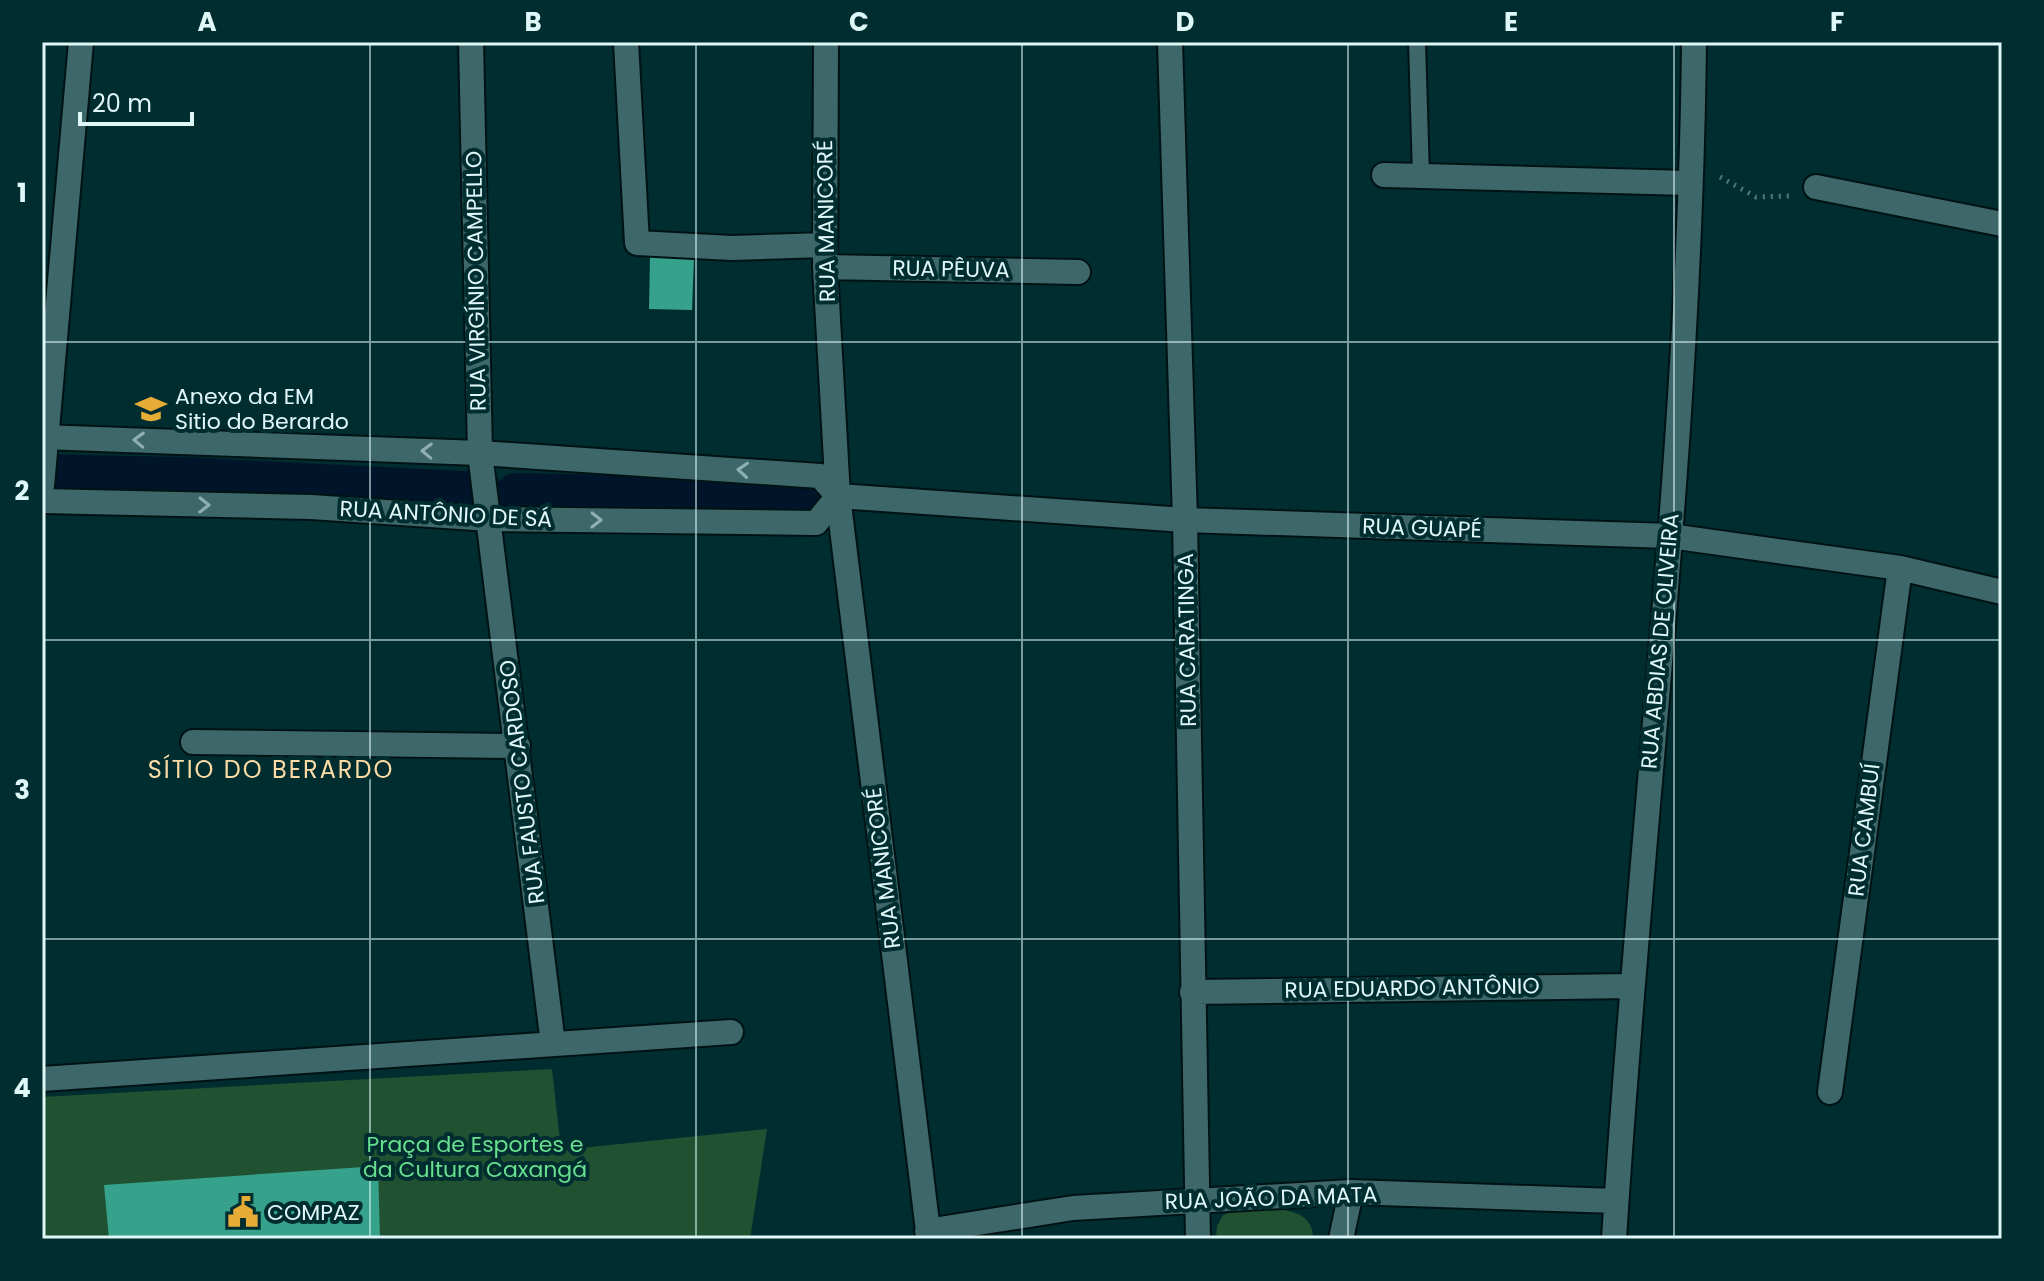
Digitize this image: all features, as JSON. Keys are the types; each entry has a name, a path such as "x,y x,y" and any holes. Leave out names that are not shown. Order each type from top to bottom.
{"street":[{"path":"42,486 81,42"},
{"name":"RUA VIRGÍNIO CAMPELLO","path":"471,42 481,462 489,511"},
{"name":"RUA PÊUVA","path":"626,42 637,243 1078,272"},
{"name":"RUA MANICORÉ","path":"826,42 824,256 838,496 928,1235"},
{"name":"RUA CARATINGA","path":"1170,42 1185,520 1198,1239"},
{"name":"RUA ABDIAS DE OLIVEIRA","path":"1614,1239 1670,536 1691,172 1694,42"},
{"path":"1384,175 1691,172"},
{"path":"1816,187 2002,224"},
{"path":"46,440 820,476 838,496"},
{"name":"RUA GUAPÉ","path":"838,496 1185,520 1670,536 1900,568 2002,592"},
{"name":"RUA ANTÔNIO DE SÁ","path":"42,501 489,511 816,523 838,496"},
{"name":"RUA FAUSTO CARDOSO","path":"489,511 553,1044"},
{"name":"RUA CAMBUÍ","path":"1830,1092 1900,568"},
{"path":"193,742 518,746"},
{"name":"RUA EDUARDO ANTÔNIO","path":"1192,992 1632,986"},
{"path":"42,1079 731,1032"},
{"path":"1341,1239 1351,1192"},
{"name":"RUA JOÃO DA MATA","path":"928,1235 1073,1208 1351,1192 1616,1201"}],"lane":[{"path":"1417,42 1421,176"}],"path":[{"path":"1691,172 1756,197 1802,195 1816,187"}],"green space":[{"name":"Praça de Esportes e da Cultura Caxangá","path":"552,1069 561,1150 767,1129 750,1239 42,1239 42,1097"},
{"path":"1274,1209 1297,1214 1311,1227 1313,1239 1216,1239 1217,1226 1223,1215 1240,1210"}],"building":[{"path":"650,257 694,257 692,310 649,309"},
{"name":"COMPAZ","path":"378,1166 380,1239 109,1239 104,1185"}],"waterway":[{"path":"42,474 183,477 483,492"},
{"path":"516,493 800,499"}],"place":[{"name":"Anexo da EM Sitio do Berardo","path":"151,409"},
{"name":"COMPAZ","path":"243,1212"}],"district":[{"name":"SÍTIO DO BERARDO","path":"271,769"}]}
